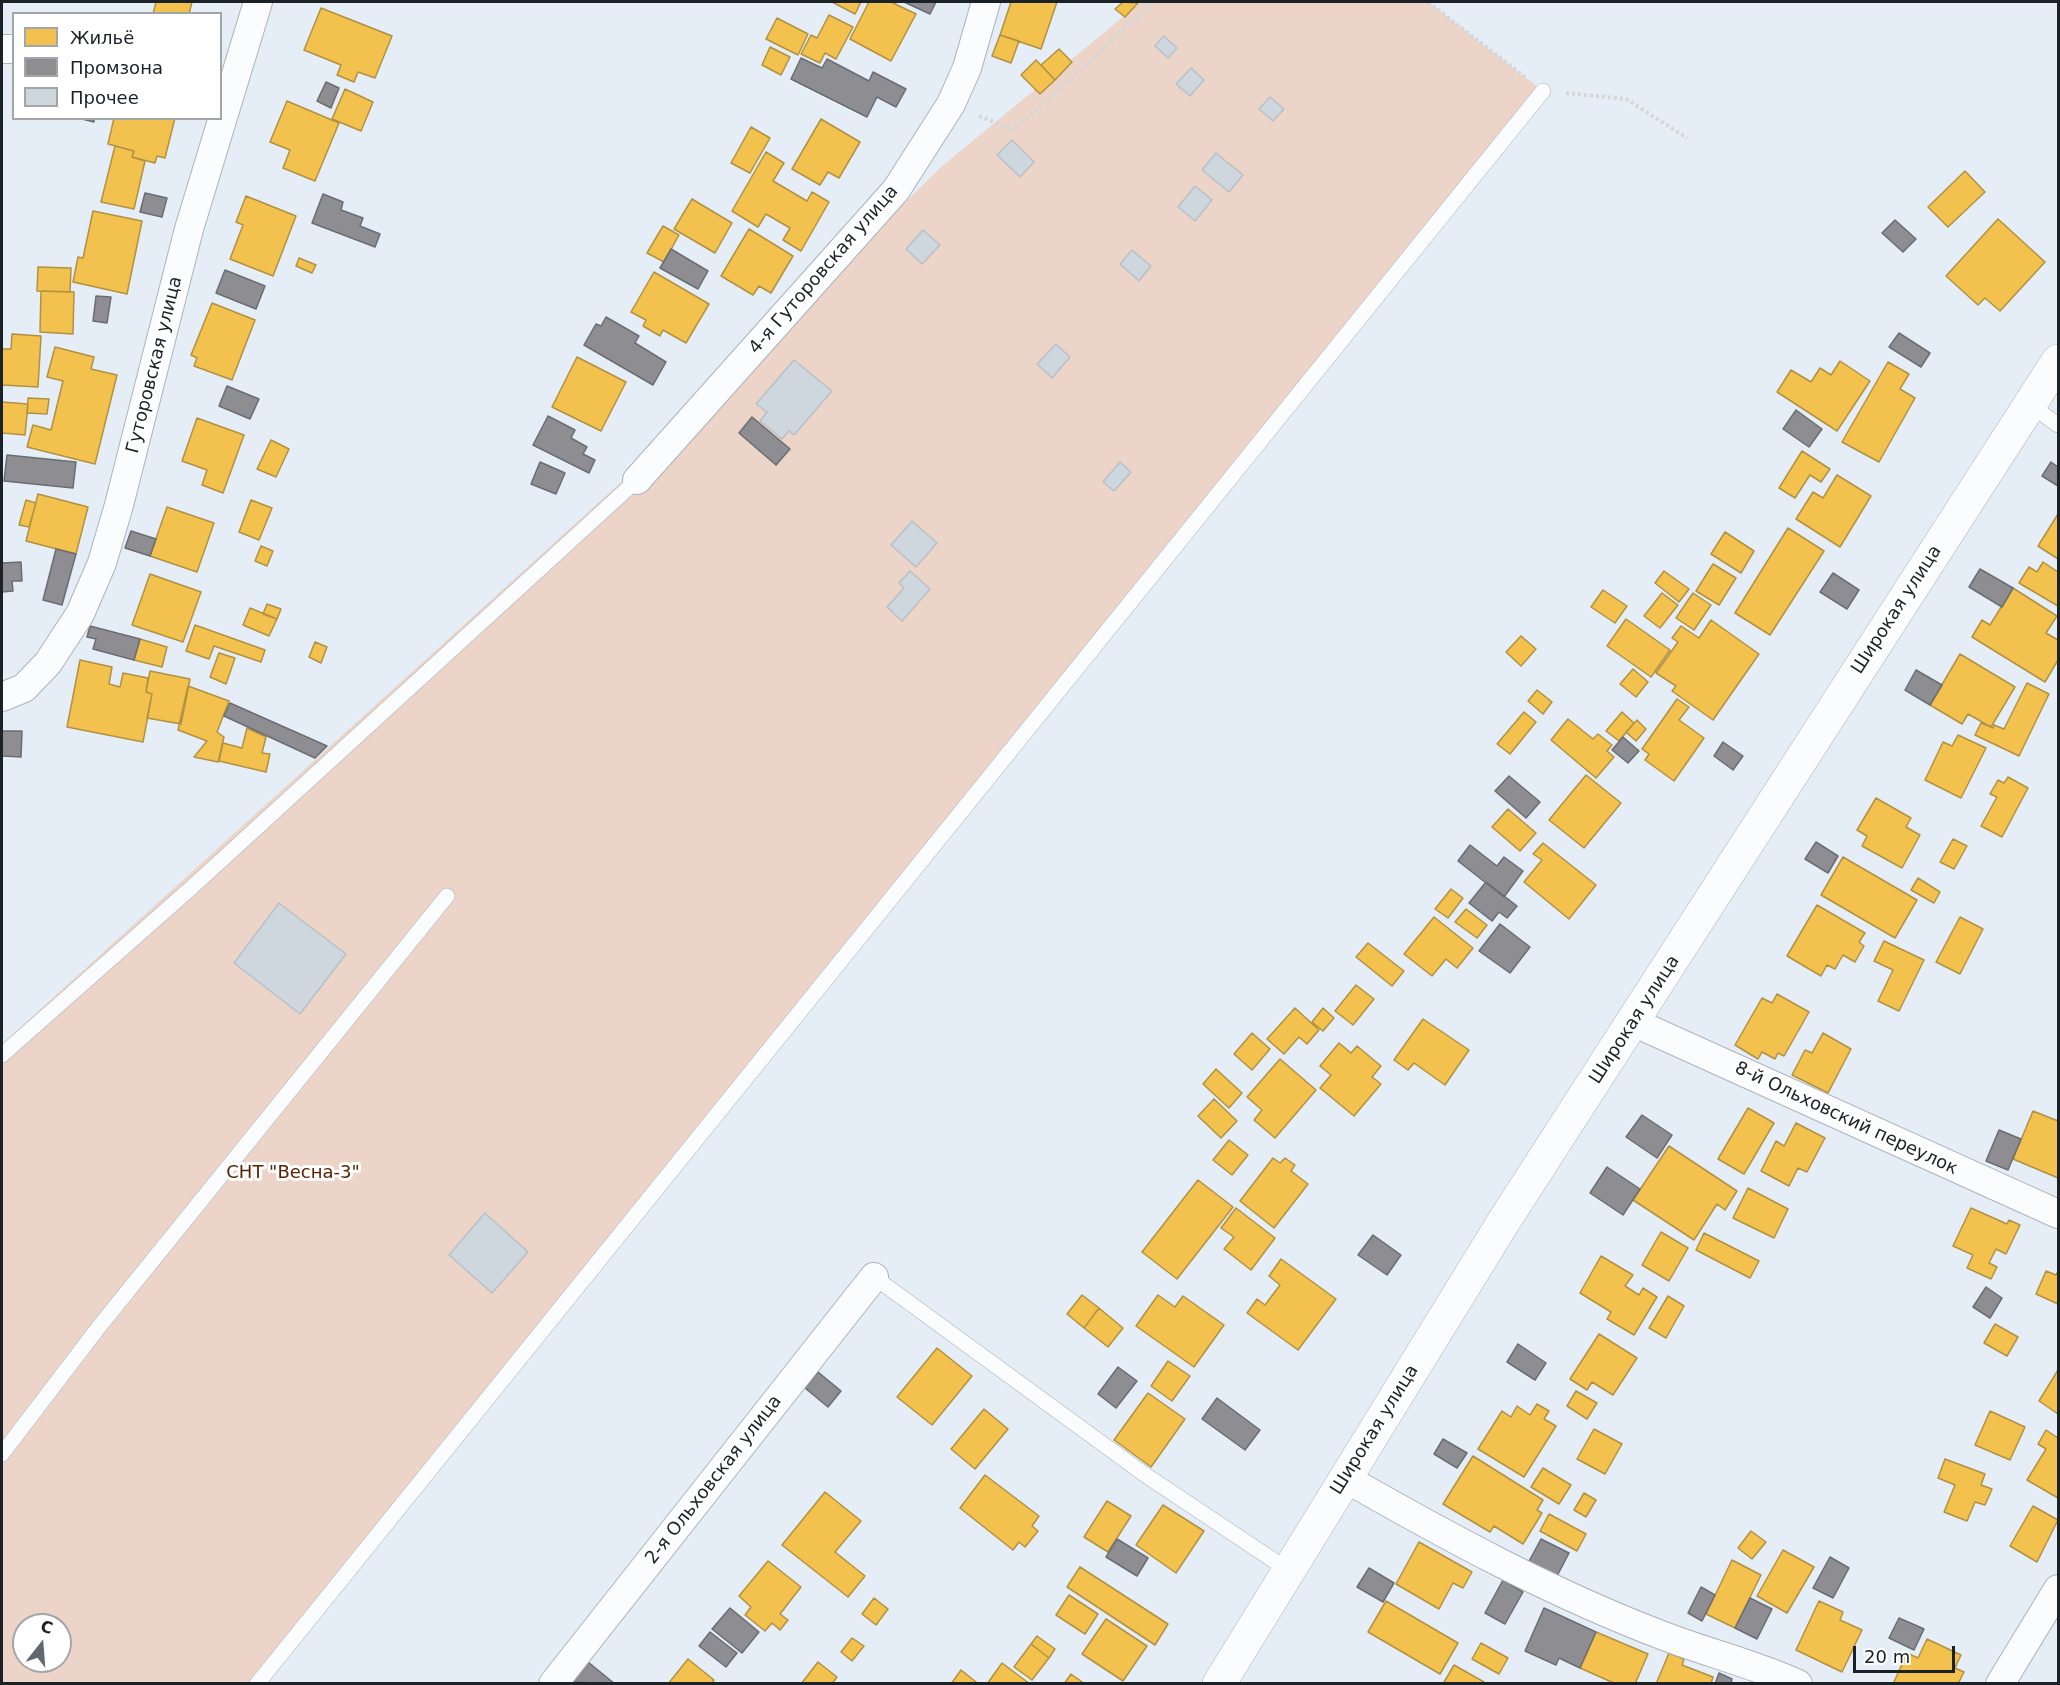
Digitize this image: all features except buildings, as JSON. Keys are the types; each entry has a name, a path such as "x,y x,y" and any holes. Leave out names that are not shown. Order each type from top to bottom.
{"street":[{"name":"Гуторовская улица","path":"222,97 227,77 258,2"},
{"name":"4-я Гуторовская улица","path":"637,480 897,190 951,104 967,68 986,2"},
{"name":"Гуторовская улица","path":"2,697 24,688 48,663 80,614 102,563 119,505 216,120"},
{"name":"Широкая улица","path":"1219,1683 1504,1221 2058,361"},
{"name":"8-й Ольховский переулок","path":"1634,1022 2058,1214"},
{"name":"2-я Ольховская улица","path":"553,1683 874,1277"},
{"path":"1345,1478 1540,1583 1664,1636 1798,1683"},
{"path":"2000,1683 2058,1588"}],"lane":[{"path":"257,1683 1543,91"},
{"path":"2029,404 2058,425"},
{"path":"2,1055 190,888 637,480"},
{"path":"2,1455 98,1328 447,896"},
{"path":"874,1277 1144,1474 1288,1570"}],"path":[{"path":"951,104 1014,130 1154,2"}],"green space":[{"name":"СНТ \"Весна-3\"","path":"1141,2 1428,2 1543,91 257,1683 2,1684 2,1044 630,474 941,167"}]}
